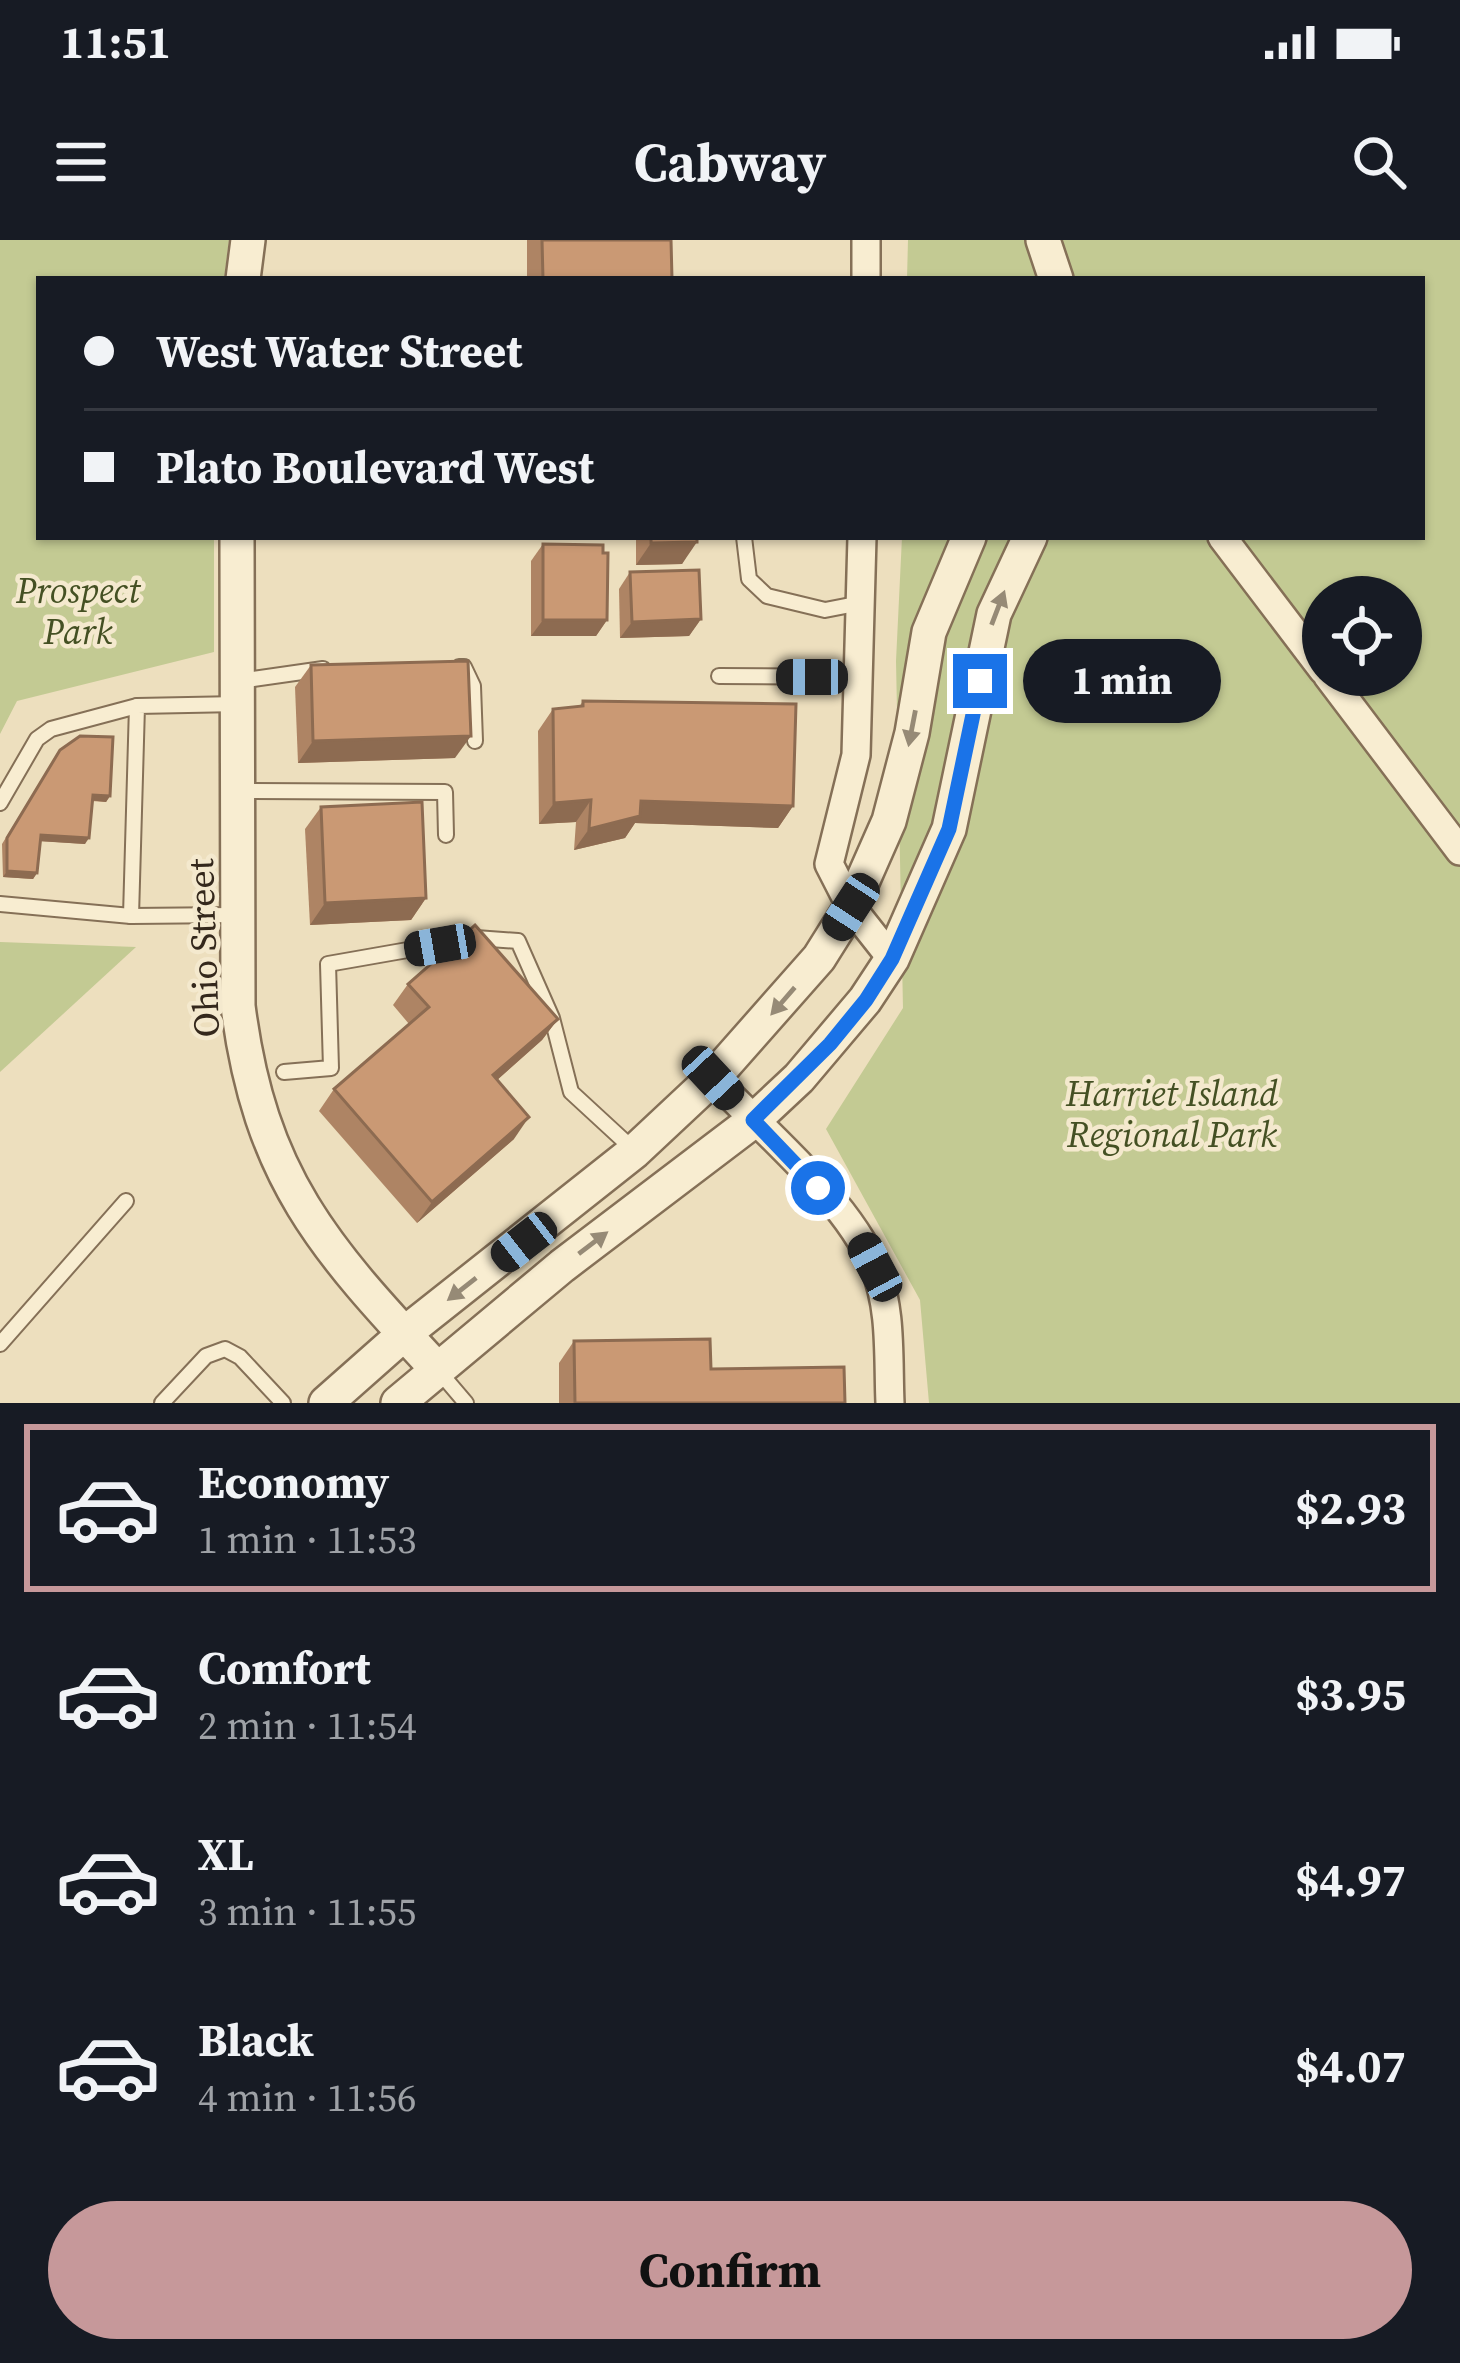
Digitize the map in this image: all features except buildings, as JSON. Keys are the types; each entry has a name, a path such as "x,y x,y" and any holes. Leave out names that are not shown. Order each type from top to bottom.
{"street":[{"path":"243,276 248,240"},
{"path":"866,240 866,276"},
{"path":"1043,240 1055,276"},
{"name":"Ohio Street","path":"237,540 238,1006 246,1065 275,1158 303,1210 436,1369"},
{"path":"862,540 856,755 830,864 851,907 892,959"},
{"path":"326,1403 404,1334 635,1151 713,1078 786,999 851,907 889,821 912,733 929,632 968,540"},
{"path":"398,1403 562,1266 753,1120 830,1044 866,1000 892,959 949,829 994,614 1029,540"},
{"path":"1224,540 1302,643"},
{"path":"1342,696 1460,851"},
{"path":"713,1078 844,1215 875,1267 887,1322 890,1403"}],"lane":[{"path":"743,540 749,579 767,596 824,610 861,603"},
{"path":"0,803 37,739 51,729 137,706 238,693 345,666"},
{"path":"440,667 464,667 472,686 475,741"},
{"path":"719,676 860,677"},
{"path":"131,916 137,706"},
{"path":"238,791 446,792 446,835"},
{"path":"0,904 131,916 238,914"},
{"path":"284,1072 332,1068 328,964 476,938 518,941 552,1018 571,1092 635,1151"},
{"path":"0,1344 126,1202"},
{"path":"162,1403 206,1356 224,1349 240,1357 283,1403"},
{"path":"436,1369 466,1403"}],"green space":[{"name":"Prospect Park","path":"0,240 229,240 224,276 36,276 36,540 214,540 214,652 17,701 0,734"},
{"name":"Harriet Island Regional Park","path":"908,240 1460,240 1460,1403 929,1403 920,1300 826,1129 903,1008 896,661 902,540 1425,540 1425,276 907,276"},
{"path":"0,942 136,947 0,1072"}],"route":[{"path":"818,1188 753,1120 830,1044 892,959 949,829 980,681"}]}
